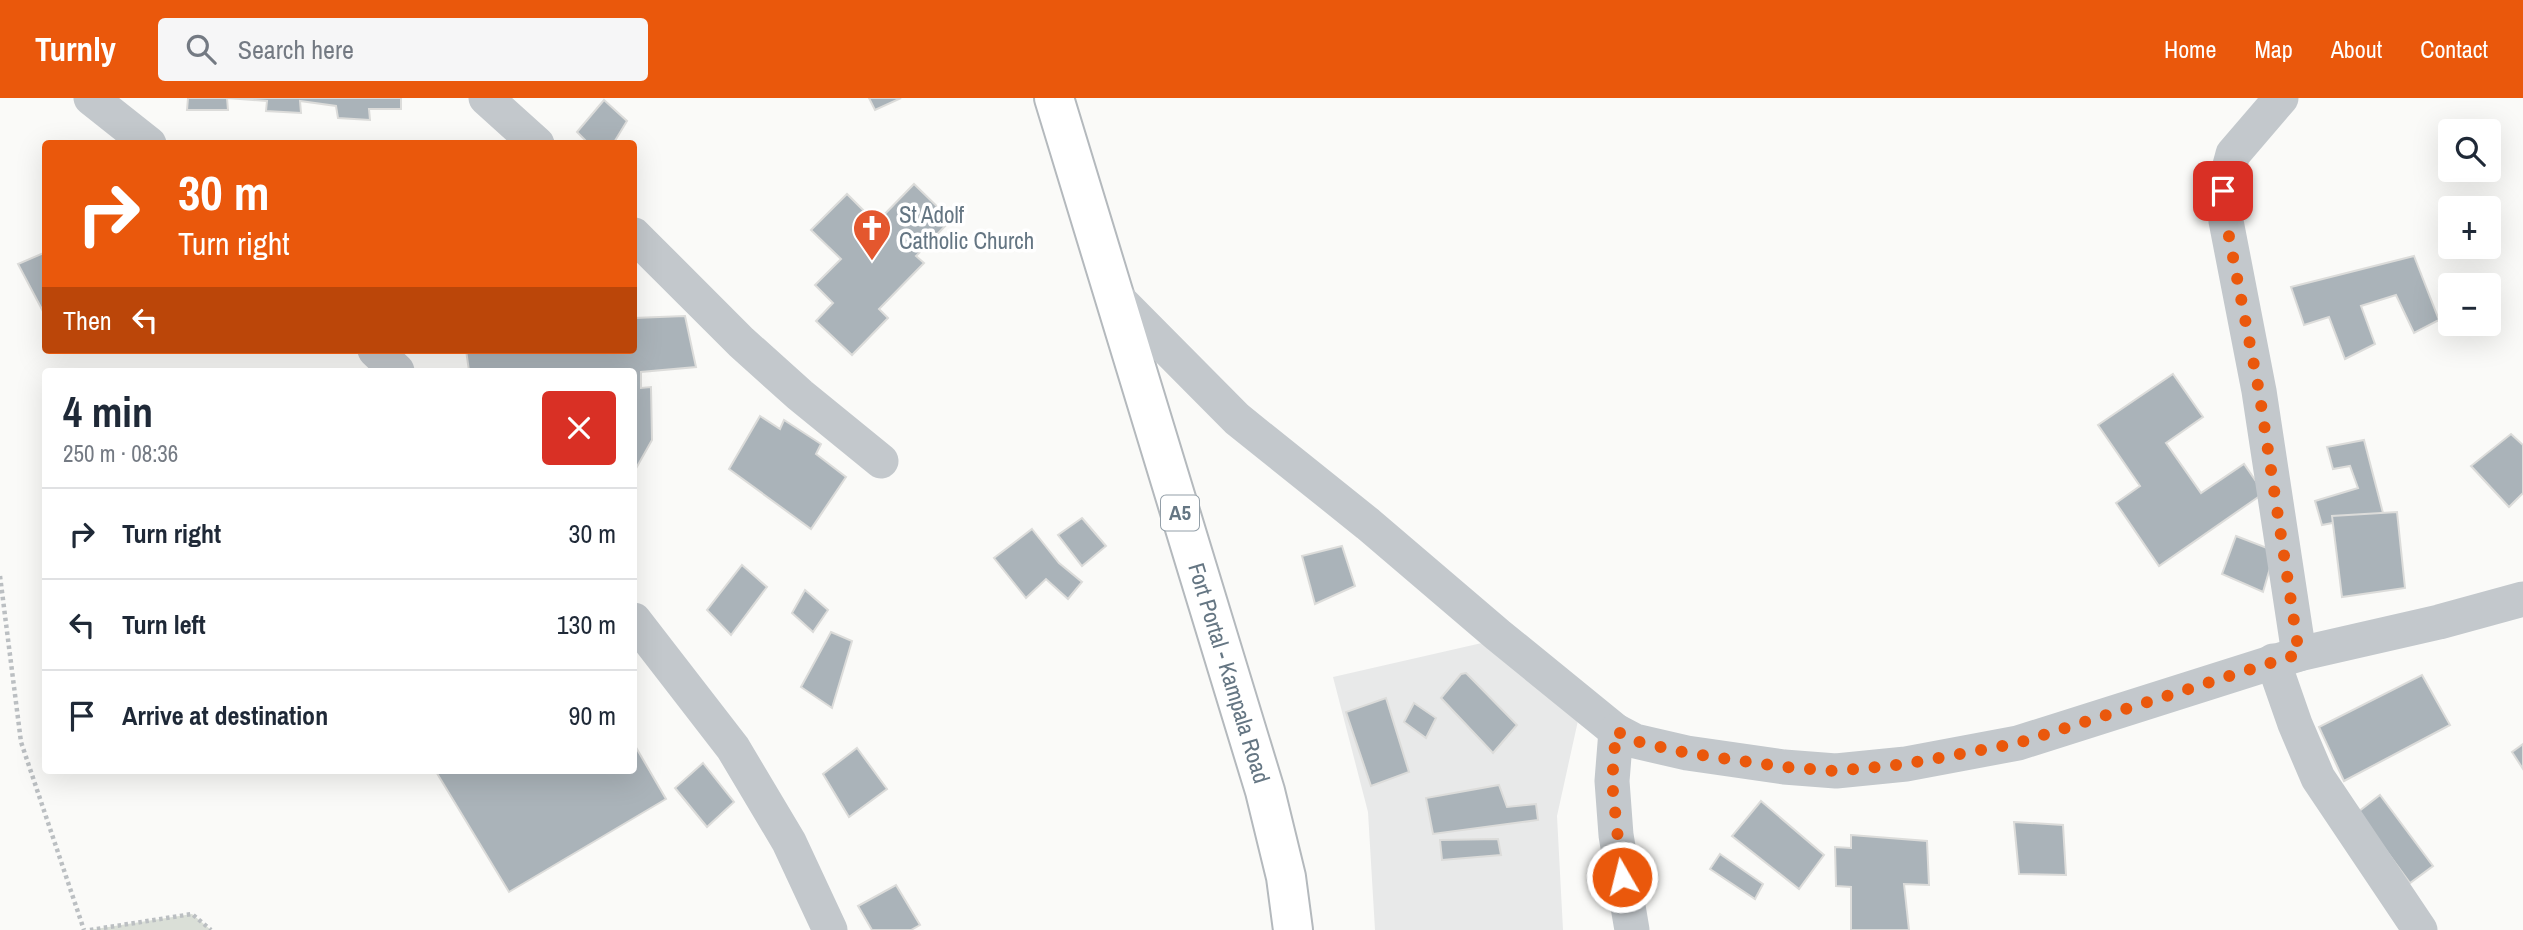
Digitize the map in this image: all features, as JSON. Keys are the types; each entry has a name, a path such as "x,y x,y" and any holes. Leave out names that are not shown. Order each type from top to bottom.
{"highway":[{"name":"Fort Portal - Kampala Road","path":"1054,98 1265,791 1286,877 1293,930"}],"street":[{"path":"90,98 144,140"},
{"path":"486,98 533,140"},
{"path":"2281,98 2233,154 2223,191 2226,221 2259,391 2295,724 2318,778 2419,929"},
{"path":"637,238 741,342 800,395 881,461"},
{"path":"1113,294 1237,419 1368,524 1616,731 1635,741 1687,753 1784,767 1836,771 1906,764 2018,743 2286,657 2439,622 2523,599"},
{"path":"379,354 394,368"},
{"path":"637,624 733,748 789,842 830,930"},
{"path":"1616,731 1612,782 1616,835 1632,930"}],"path":[{"path":"0,576 21,742 84,930"},
{"path":"90,930 192,914 211,930"}],"shaded area":[{"path":"1495,640 1581,707 1557,816 1563,930 1375,930 1368,812 1333,677"},
{"path":"192,914 211,930 89,930"}],"building":[{"path":"188,98 227,98 228,110 187,110"},
{"path":"227,98 401,98 401,109 369,109 370,120 338,118 336,106 300,101 301,113 266,111 267,101"},
{"path":"869,98 901,98 875,110"},
{"path":"604,100 627,121 615,140 585,140 577,132"},
{"path":"914,184 951,220 916,256 924,263 879,309 888,318 852,355 816,321 833,303 815,285 841,259 811,230 847,194 876,223"},
{"path":"42,254 42,309 18,264"},
{"path":"2414,256 2438,321 2414,333 2396,295 2361,306 2375,344 2345,359 2329,317 2304,325 2291,287"},
{"path":"685,316 696,367 641,372 641,388 651,387 652,440 637,467 637,368 469,368 467,354 637,354 637,318"},
{"path":"2173,374 2203,417 2166,443 2201,493 2244,464 2264,493 2159,566 2116,503 2140,486 2098,425"},
{"path":"760,416 780,429 784,420 821,444 816,454 846,477 811,529 729,469"},
{"path":"2511,434 2523,445 2523,493 2509,507 2471,466"},
{"path":"2364,440 2383,513 2322,525 2315,501 2358,488 2350,466 2333,469 2327,447"},
{"path":"2397,512 2405,588 2342,597 2332,516"},
{"path":"1082,518 1106,546 1082,566 1058,535"},
{"path":"1032,529 1059,563 1082,582 1068,599 1046,579 1026,598 994,558"},
{"path":"2236,536 2275,551 2263,592 2222,574"},
{"path":"1342,546 1355,586 1315,604 1302,556"},
{"path":"742,565 767,587 731,635 707,610"},
{"path":"805,590 828,610 813,632 792,613"},
{"path":"831,632 852,641 832,708 801,687"},
{"path":"1466,673 1517,725 1493,753 1441,698 1461,674"},
{"path":"2422,675 2450,725 2344,781 2319,727"},
{"path":"1386,698 1409,772 1371,786 1346,712"},
{"path":"1414,703 1436,718 1426,738 1404,722"},
{"path":"2523,744 2523,769 2512,752"},
{"path":"857,748 887,789 849,817 823,774"},
{"path":"637,749 666,799 509,892 437,774 637,774"},
{"path":"703,763 734,802 707,827 675,788"},
{"path":"1499,785 1507,807 1536,804 1538,820 1433,834 1426,798"},
{"path":"2380,795 2433,866 2410,883 2358,812"},
{"path":"1761,801 1824,855 1799,889 1732,836"},
{"path":"2014,822 2063,825 2066,875 2019,874"},
{"path":"1851,835 1927,841 1929,885 1904,884 1909,930 1851,930 1851,887 1836,886 1835,847 1851,848"},
{"path":"1498,839 1501,855 1442,860 1440,840"},
{"path":"1720,854 1763,884 1755,899 1710,869"},
{"path":"896,885 920,925 911,930 872,930 858,906"}],"place":[{"name":"St Adolf Catholic Church","path":"872,262"}],"route":[{"path":"1622,877 1612,782 1616,731 1635,741 1687,753 1784,767 1836,771 1906,764 2018,743 2299,654 2259,391 2226,221 2223,191"}]}
